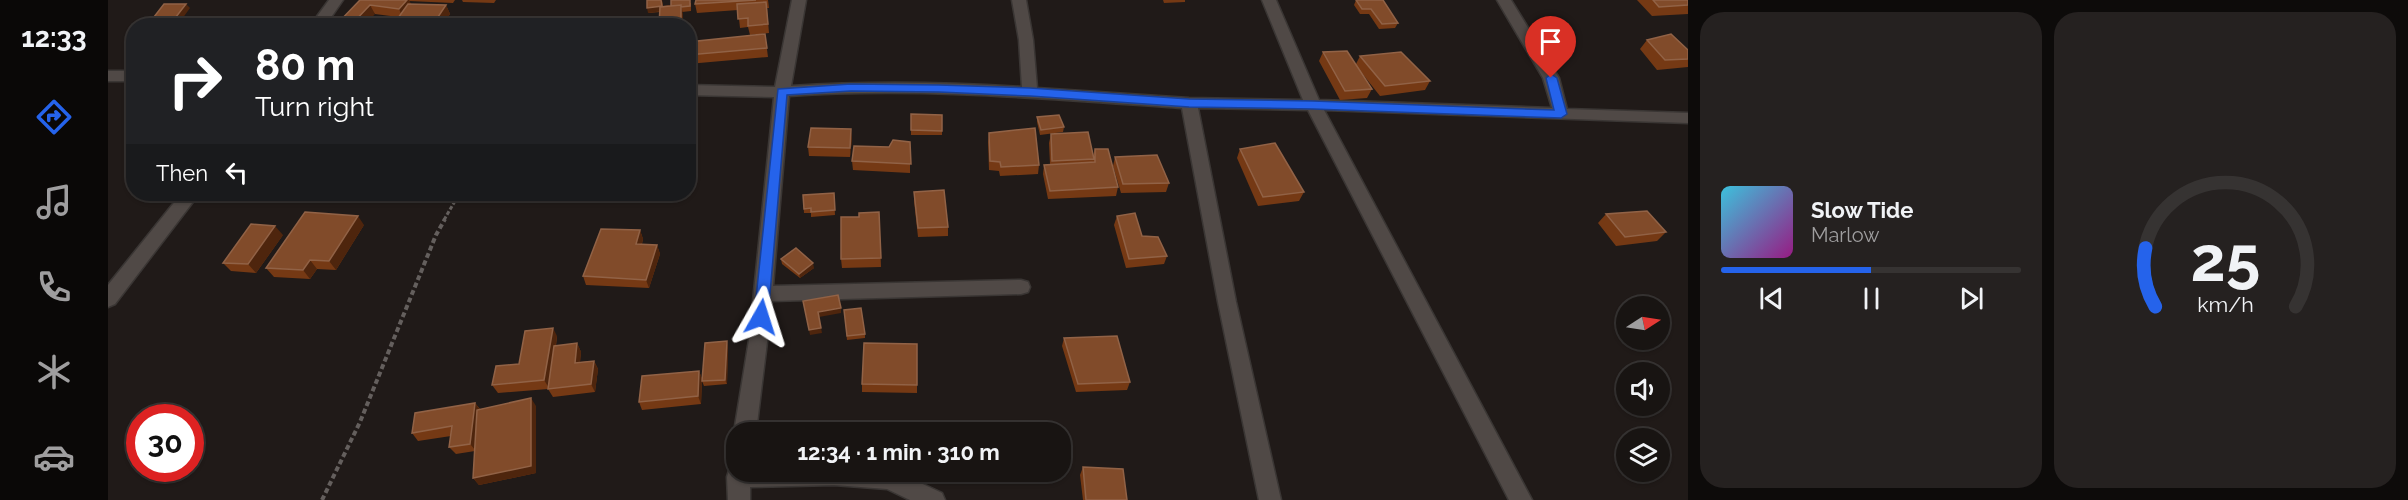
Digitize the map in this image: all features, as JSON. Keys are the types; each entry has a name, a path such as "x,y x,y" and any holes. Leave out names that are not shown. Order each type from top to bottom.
{"street":[{"path":"323,18 336,0"},
{"path":"746,422 763,294 782,92 800,0"},
{"path":"1019,0 1026,40 1030,92"},
{"path":"1269,0 1313,105 1521,500"},
{"path":"1504,0 1551,78 1561,114"},
{"path":"108,76 126,75"},
{"path":"696,90 782,92 851,87 1030,92 1189,103 1688,118"},
{"path":"1189,103 1227,302 1270,500"},
{"path":"108,299 185,201"},
{"path":"763,294 1021,287"},
{"path":"739,482 739,500"},
{"path":"895,482 934,500"}],"path":[{"path":"322,500 360,422 436,235 455,201"}],"building":[{"path":"360,0 407,0 399,9 370,5 358,18 343,18"},
{"path":"647,0 661,0 662,6 647,8"},
{"path":"671,0 690,0 690,6 671,6"},
{"path":"696,0 756,0 695,4"},
{"path":"1356,0 1383,0 1398,23 1382,24 1371,9 1362,9"},
{"path":"1653,0 1688,0 1688,5 1659,7"},
{"path":"766,2 768,24 748,26 748,18 738,19 737,4"},
{"path":"164,4 186,4 175,18 153,18"},
{"path":"408,4 446,5 437,18 398,18"},
{"path":"681,5 681,18 659,18 660,7"},
{"path":"765,34 767,48 696,54 696,41"},
{"path":"1671,34 1688,50 1688,59 1665,60 1647,40"},
{"path":"1347,51 1372,89 1345,91 1323,52"},
{"path":"1401,52 1430,81 1385,86 1360,56"},
{"path":"911,114 942,115 942,131 911,130"},
{"path":"1059,115 1064,127 1041,130 1037,117"},
{"path":"811,128 851,129 850,148 808,147"},
{"path":"1035,128 1039,165 1001,167 1000,162 990,161 989,133"},
{"path":"1088,132 1094,159 1052,161 1051,134"},
{"path":"893,140 910,142 911,164 852,161 854,146 889,147"},
{"path":"1275,143 1304,192 1263,197 1240,149"},
{"path":"1095,149 1108,149 1118,187 1050,191 1044,165 1095,162"},
{"path":"1157,155 1169,183 1123,184 1115,157"},
{"path":"944,190 948,227 918,228 914,192"},
{"path":"834,193 835,210 811,212 811,208 804,209 803,195"},
{"path":"1647,211 1666,232 1625,237 1606,214"},
{"path":"305,212 358,216 329,261 310,260 303,270 266,268"},
{"path":"879,212 881,258 841,259 841,217 859,217 859,213"},
{"path":"1135,213 1142,236 1158,237 1167,256 1129,259 1117,216"},
{"path":"251,224 275,226 248,264 223,263"},
{"path":"601,229 640,230 636,244 657,245 646,280 583,276"},
{"path":"796,248 813,263 799,274 781,259"},
{"path":"838,295 841,308 818,312 821,328 809,330 803,301"},
{"path":"861,308 865,334 847,336 844,310"},
{"path":"553,328 544,380 492,385 496,366 519,364 525,331"},
{"path":"1117,336 1130,382 1078,384 1064,338"},
{"path":"727,341 725,380 702,381 705,343"},
{"path":"577,343 575,363 594,361 591,384 548,389 554,346"},
{"path":"864,343 917,344 917,385 862,384"},
{"path":"699,371 698,396 639,402 642,376"},
{"path":"531,398 531,466 473,478 477,410"},
{"path":"475,403 470,444 449,447 452,426 412,433 415,413"},
{"path":"1083,467 1123,469 1127,500 1086,500"}],"route":[{"path":"761,317 782,92 851,87 939,88 1189,103 1561,114 1551,78"}]}
